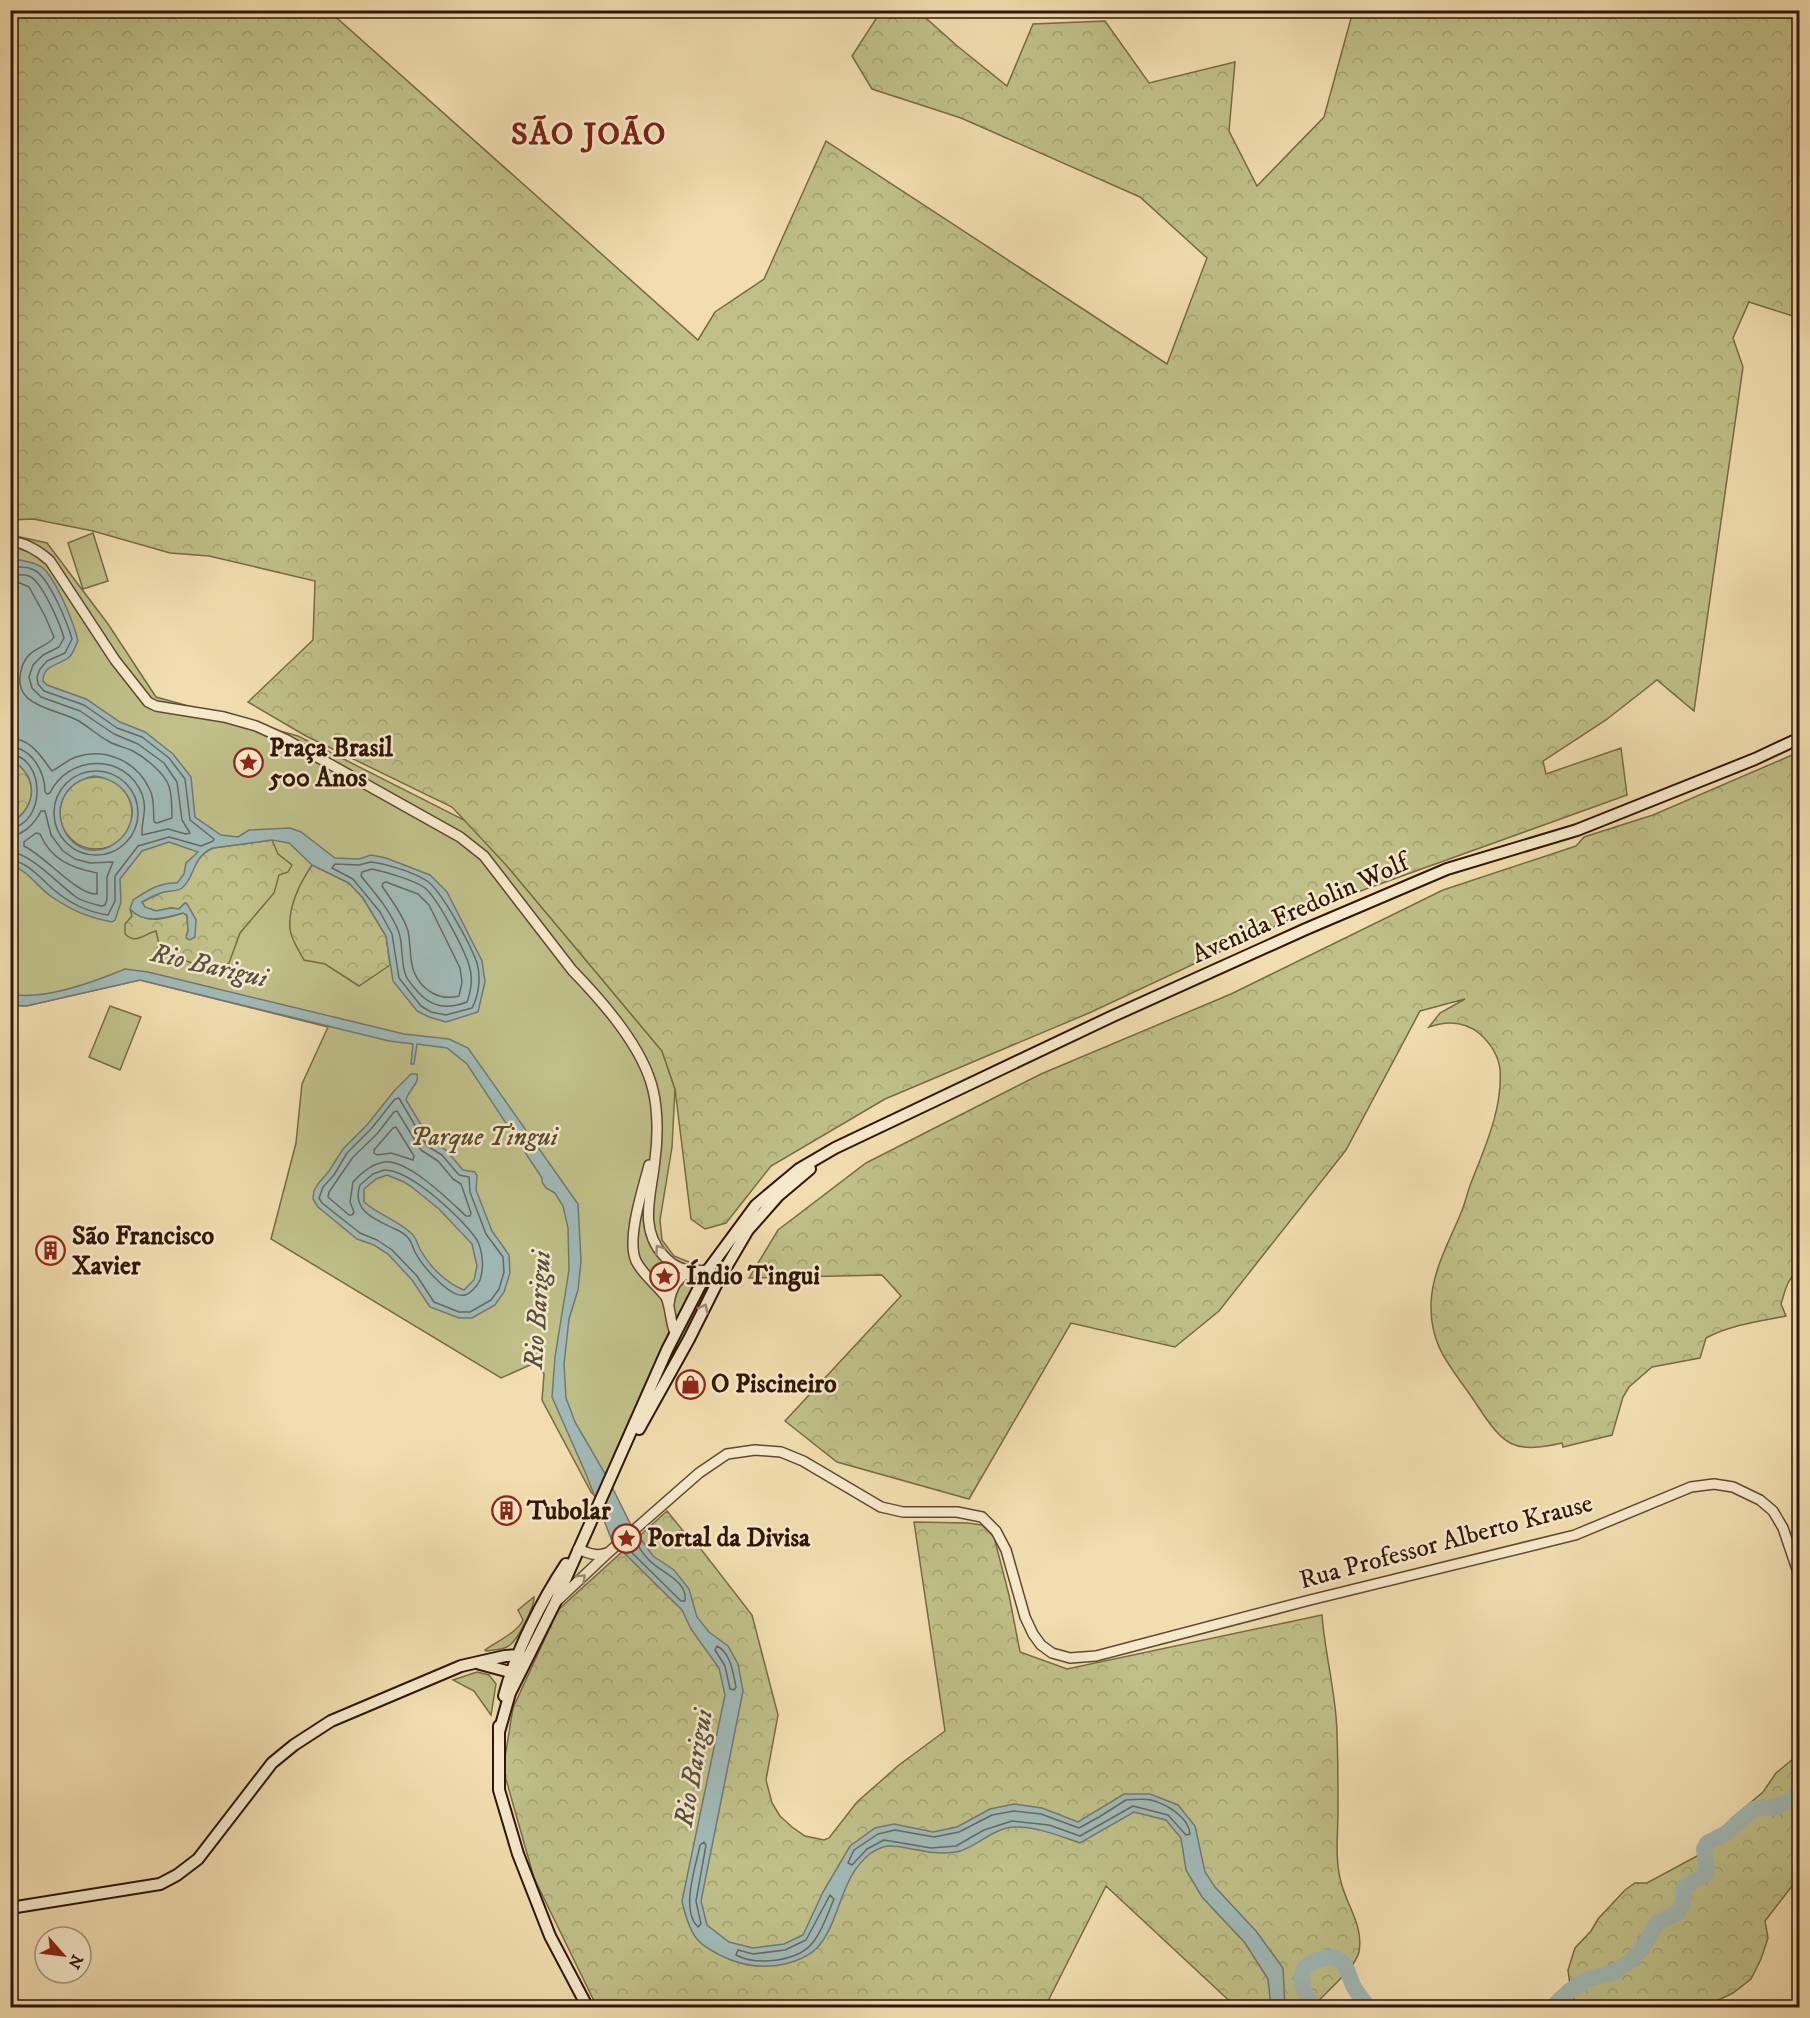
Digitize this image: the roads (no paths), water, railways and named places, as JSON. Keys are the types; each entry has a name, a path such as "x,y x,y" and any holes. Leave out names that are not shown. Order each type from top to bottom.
{"main road":[{"name":"Avenida Fredolin Wolf","path":"588,2007 550,1936 518,1854 499,1790 499,1732 502,1701 510,1672 522,1657 555,1603 675,1333 708,1270 745,1226 830,1151 1113,1016 1306,928 1447,869 1577,830 1755,759 1800,738"},
{"name":"Avenida Fredolin Wolf","path":"612,1475 689,1339 745,1226"},
{"path":"708,1270 717,1274 718,1281"},
{"path":"675,1333 689,1339"},
{"path":"667,1350 668,1356 676,1361"},
{"name":"Avenida Fredolin Wolf","path":"499,1732 510,1694 522,1669 522,1657 548,1595 578,1549"},
{"path":"10,1908 160,1884 177,1875 198,1859 272,1763 294,1745 332,1721 462,1666 522,1657"},
{"path":"477,1663 510,1672 522,1669"}],"street":[{"path":"10,542 27,545 50,561 115,660 148,702 163,708 240,721 273,734 443,827 484,856 572,970 629,1039 642,1061 653,1090 656,1136 656,1157 648,1210 648,1227 655,1246 668,1261 683,1270 692,1272"},
{"path":"656,1136 634,1228 632,1246 636,1261 661,1290 669,1304"},
{"path":"675,1333 670,1320 669,1304 672,1290 681,1276 708,1270"},
{"name":"Rua Professor Alberto Krause","path":"610,1551 699,1473 727,1454 755,1450 781,1452 803,1461 881,1507 903,1512 957,1512 982,1517 996,1531 1006,1550 1025,1617 1033,1634 1041,1645 1052,1653 1070,1658 1096,1656 1310,1600 1575,1535 1692,1487 1714,1484 1733,1487 1760,1500 1773,1511 1784,1528 1800,1578"},
{"path":"578,1549 601,1555 610,1551"},
{"path":"555,1603 610,1551"}],"water":[{"path":"20,560 38,565 46,571 60,595 76,633 78,641 71,655 64,661 51,666 45,672 43,681 47,685 86,699 120,722 145,732 173,754 191,777 195,817 221,835 238,837 249,830 290,828 301,832 335,858 359,859 371,855 386,858 430,875 447,892 482,961 485,982 478,1012 446,1022 417,1011 393,981 386,936 363,898 349,883 312,865 289,843 272,840 213,848 201,856 182,888 166,891 142,902 145,907 156,911 179,909 185,903 187,904 196,920 195,937 190,940 186,938 187,915 183,913 148,919 130,909 133,900 149,890 165,884 177,883 184,874 186,863 198,852 169,842 142,851 120,879 121,902 115,920 112,922 88,916 67,906 47,893 23,871 11,865 11,823 26,808 31,791 26,774 10,759 11,562","holes":["94,776 113,782 127,795 131,803 131,822 121,839 109,847 93,850 79,846 68,837 62,824 60,809 65,795 76,784"]},
{"path":"125,969 148,972 404,1034 449,1039 468,1048 578,1204 581,1261 578,1290 569,1319 564,1364 566,1398 575,1422 607,1477 631,1525 653,1556 674,1570 689,1589 697,1617 709,1632 728,1646 738,1664 743,1691 701,1901 707,1925 729,1942 753,1948 784,1944 803,1935 823,1892 850,1846 875,1828 894,1824 933,1832 957,1827 990,1809 1014,1804 1042,1808 1078,1822 1124,1794 1150,1794 1178,1805 1195,1826 1205,1872 1215,1887 1256,1931 1283,1968 1285,2007 1271,2007 1268,1979 1245,1943 1202,1897 1186,1870 1181,1838 1166,1820 1134,1812 1080,1843 1039,1830 1014,1827 998,1831 956,1852 937,1853 888,1846 880,1848 860,1863 852,1874 831,1926 817,1948 806,1956 785,1964 758,1966 738,1962 703,1945 692,1932 682,1901 725,1695 719,1668 691,1629 682,1610 612,1541 552,1397 555,1357 569,1270 568,1228 563,1206 555,1193 546,1188 542,1178 467,1064 447,1048 417,1044 414,1064 411,1064 413,1044 389,1041 140,980 26,1006 11,1005 10,994 53,993"},
{"path":"411,1074 417,1074 417,1081 406,1100 431,1141 446,1150 463,1170 475,1172 476,1190 492,1231 509,1255 510,1273 504,1292 495,1305 472,1318 459,1318 430,1307 412,1280 388,1254 374,1245 357,1239 318,1207 313,1199 318,1184 343,1149 367,1125","holes":["387,1175 404,1182 439,1209 472,1244 477,1266 474,1280 464,1290 451,1283 433,1268 411,1233 364,1202 364,1189 376,1179"]}],"waterway":[{"path":"1551,2008 1568,1992 1586,1980 1614,1972 1632,1960 1643,1947 1657,1923 1678,1913 1684,1899 1685,1886 1704,1876 1707,1870 1704,1849 1707,1843 1726,1833 1754,1809 1776,1807 1790,1801 1795,1797 1800,1786"},
{"path":"1314,2008 1303,1987 1303,1973 1312,1963 1330,1957 1339,1960 1345,1966 1355,1989 1369,2008"}],"place":[{"name":"Praça Brasil 500 Anos","path":"248,763"},
{"name":"São Francisco Xavier","path":"51,1251"},
{"name":"Índio Tingui","path":"665,1276"},
{"name":"O Piscineiro","path":"690,1384"},
{"name":"Tubolar","path":"506,1511"},
{"name":"Portal da Divisa","path":"626,1538"}],"district":[{"name":"SÃO JOÃO","path":"589,135"}],"water label":[{"name":"Rio Barigui","path":"209,966"},
{"name":"Rio Barigui","path":"538,1310"},
{"name":"Rio Barigui","path":"694,1768"}],"park label":[{"name":"Parque Tingui","path":"484,1137"}]}
